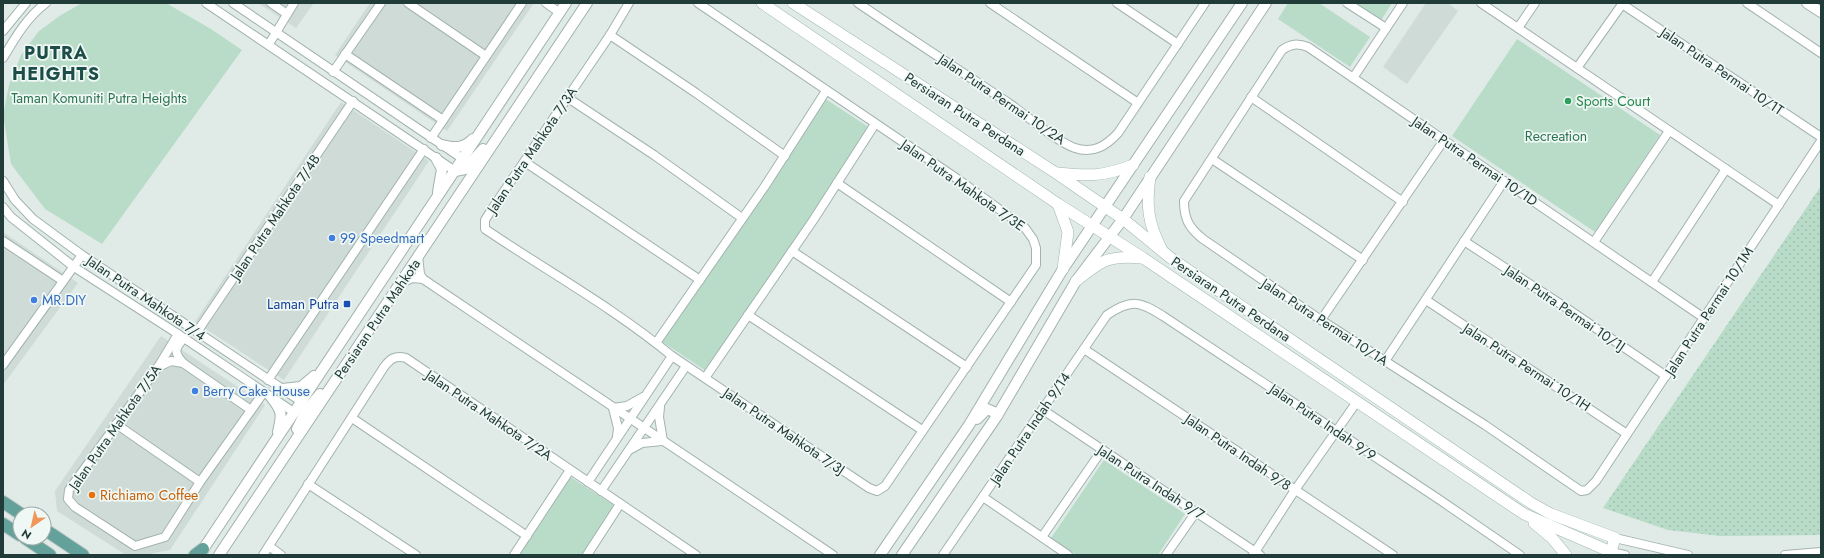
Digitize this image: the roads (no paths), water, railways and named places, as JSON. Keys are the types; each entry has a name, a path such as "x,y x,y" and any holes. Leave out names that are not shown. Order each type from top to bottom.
{"main road":[{"name":"Persiaran Putra Perdana","path":"762,3 1058,204 1110,236 1356,403 1524,514 1596,551 1610,553"},
{"name":"Persiaran Putra Perdana","path":"793,3 1056,173 1104,208 1123,219 1172,259 1531,503 1551,514 1615,538"},
{"path":"1056,173 1099,175 1132,165"},
{"path":"1150,177 1147,208 1151,224 1161,249 1172,259"},
{"path":"1058,204 1068,232 1063,269"},
{"path":"1076,281 1100,262 1114,257 1143,258"},
{"path":"3,502 12,508"},
{"path":"1524,514 1552,538 1566,555"},
{"path":"3,524 12,530"},
{"path":"52,534 83,555"},
{"path":"1596,551 1601,534"},
{"path":"1610,553 1615,538"},
{"path":"37,546 50,555"}],"street":[{"path":"3,31 26,3"},
{"path":"3,58 22,28 46,3"},
{"path":"206,3 269,44 436,158 460,170"},
{"path":"233,3 463,159"},
{"path":"271,3 287,14"},
{"path":"269,44 294,3"},
{"path":"333,72 381,3"},
{"path":"408,3 486,56"},
{"path":"431,138 522,3"},
{"path":"546,3 560,13"},
{"path":"445,216 451,199 461,183 460,170 463,159 566,3"},
{"name":"Persiaran Putra Mahkota","path":"219,555 587,3"},
{"name":"Jalan Putra Mahkota 7/3A","path":"629,3 610,35 487,216 485,220 485,229 570,283 656,343 672,356"},
{"name":"Jalan Putra Mahkota 7/3E","path":"698,3 959,180 1025,228 1031,234 1036,248 1036,265 990,336 922,430 894,474"},
{"name":"Jalan Putra Permai 10/2A","path":"858,3 1010,104 1064,143 1075,148 1091,150 1100,148 1110,142 1138,104 1205,3"},
{"path":"990,3 1138,104"},
{"path":"1117,3 1178,44"},
{"path":"880,555 969,425 1063,269 1242,3"},
{"path":"902,555 997,416 1076,281 1123,219 1266,3"},
{"path":"1347,3 1386,28"},
{"path":"1353,78 1403,3"},
{"path":"1481,3 1779,205"},
{"path":"1518,28 1535,3"},
{"path":"1747,3 1821,53"},
{"path":"1807,3 1821,12"},
{"path":"1577,68 1623,4"},
{"name":"Jalan Putra Permai 10/1T","path":"1623,4 1821,137"},
{"path":"610,35 696,92 785,156"},
{"name":"Jalan Putra Permai 10/1D","path":"1253,93 1282,50 1294,44 1308,47 1704,318"},
{"path":"345,54 443,120"},
{"path":"656,343 785,156 826,91"},
{"path":"1253,93 1403,202"},
{"name":"Jalan Putra Permai 10/1A","path":"1253,93 1184,201 1184,213 1190,228 1209,244 1321,320 1485,425 1581,490 1587,490 1596,481"},
{"path":"568,98 654,155 742,218"},
{"name":"Jalan Putra Mahkota 7/4B","path":"198,332 353,101"},
{"path":"705,378 792,251 875,124"},
{"path":"442,145 455,148 464,146 483,128"},
{"path":"460,170 489,141 503,130"},
{"path":"1594,242 1669,131"},
{"path":"1321,320 1444,140"},
{"name":"Jalan Putra Permai 10/1M","path":"1596,481 1821,141"},
{"path":"268,380 424,149"},
{"path":"436,158 442,169 436,199"},
{"path":"1212,159 1363,260"},
{"path":"525,162 700,280"},
{"path":"1652,282 1726,169"},
{"name":"Persiaran Putra Mahkota","path":"304,407 322,372 436,199 460,170"},
{"name":"Jalan Putra Mahkota 7/4","path":"3,181 15,200 33,219 82,255 282,389 304,407"},
{"path":"1385,361 1504,181"},
{"path":"837,183 1011,302"},
{"name":"Jalan Putra Mahkota 7/4","path":"3,206 11,217 21,226 74,267 295,412"},
{"path":"3,241 63,281"},
{"name":"Jalan Putra Permai 10/1J","path":"1464,241 1562,305 1666,376"},
{"path":"792,251 967,367"},
{"path":"3,365 6,354 82,255"},
{"path":"418,256 420,274 423,279 833,555"},
{"path":"399,284 412,278 423,279"},
{"name":"Jalan Putra Permai 10/1H","path":"1426,300 1627,434"},
{"name":"Jalan Putra Indah 9/9","path":"1121,306 1132,304 1145,305 1337,431 1520,555"},
{"name":"Jalan Putra Indah 9/14","path":"942,555 1043,410 1107,314 1121,306"},
{"path":"748,315 922,430"},
{"path":"181,336 176,355 183,363 251,410"},
{"name":"Jalan Putra Mahkota 7/5A","path":"181,336 68,490 68,499 75,507 134,546 165,537 200,482 251,410 268,394"},
{"name":"Jalan Putra Indah 9/8","path":"1084,349 1393,555"},
{"path":"595,487 616,442 672,356"},
{"name":"Jalan Putra Mahkota 7/3J","path":"672,356 873,490 881,489 894,474"},
{"name":"Jalan Putra Mahkota 7/2A","path":"352,418 384,367 392,358 406,358 696,555"},
{"path":"158,367 171,361 183,363"},
{"path":"595,487 630,450 686,366"},
{"path":"282,389 301,387 322,372"},
{"path":"199,553 295,412 304,407 330,382 336,380"},
{"path":"268,394 281,412 282,418 277,440"},
{"path":"613,408 627,406 647,394"},
{"path":"662,401 658,418 663,441"},
{"path":"1256,554 1295,490 1356,403"},
{"path":"287,454 290,441 304,407"},
{"path":"613,408 618,431 616,442"},
{"path":"969,425 988,409 994,412 997,416"},
{"name":"Jalan Putra Indah 9/7","path":"1043,410 1256,554"},
{"path":"263,555 352,418 527,536"},
{"path":"116,424 200,482"},
{"path":"630,450 642,443 663,441"},
{"path":"1042,537 1102,450"},
{"path":"514,555 570,470"},
{"path":"308,484 416,555"},
{"path":"983,497 1068,555"},
{"path":"587,555 620,504"},
{"path":"1166,555 1196,512"},
{"name":"Persiaran Putra Perdana","path":"1615,538 1688,555"},
{"path":"268,546 282,555"},
{"path":"1785,555 1821,552"},
{"name":"Persiaran Putra Perdana","path":"1610,553 1625,555"}],"place":[{"name":"Sports Court","path":"1568,101"},
{"name":"99 Speedmart","path":"332,238"},
{"name":"MR.DIY","path":"34,300"},
{"name":"Laman Putra","path":"347,304"},
{"name":"Berry Cake House","path":"195,391"},
{"name":"Richiamo Coffee","path":"92,495"}],"district":[{"name":"PUTRA HEIGHTS","path":"56,63"}],"park label":[{"name":"Taman Komuniti Putra Heights","path":"99,98"},
{"name":"Recreation","path":"1556,136"}]}
